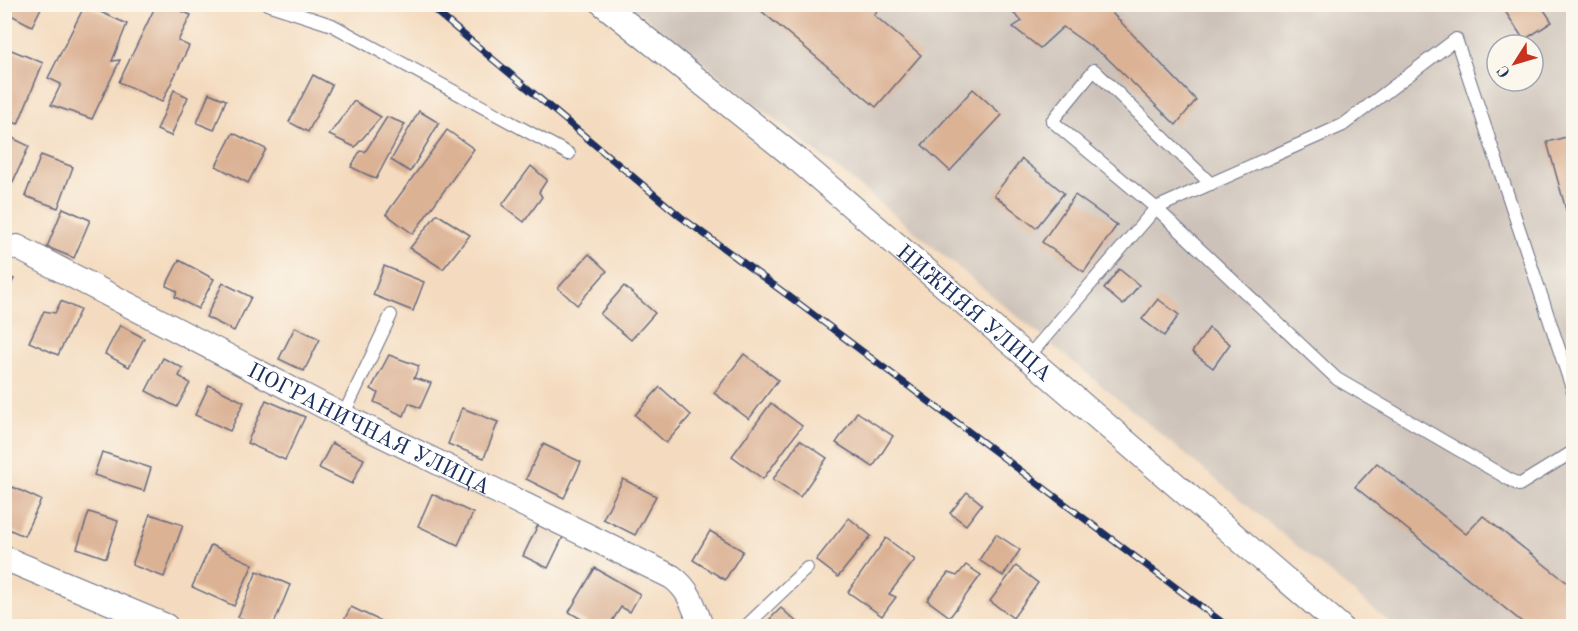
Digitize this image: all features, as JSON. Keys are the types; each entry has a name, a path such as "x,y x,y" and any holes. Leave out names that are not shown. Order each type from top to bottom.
{"street":[{"name":"НИЖНЯЯ УЛИЦА","path":"603,4 798,160 1340,627"},
{"name":"ПОГРАНИЧНАЯ УЛИЦА","path":"17,247 343,416 672,578 682,584 689,595 701,627"},
{"path":"4,558 166,627"}],"lane":[{"path":"267,4 332,25 569,154"},
{"path":"1028,357 1156,208 1343,125 1455,39 1574,394"},
{"path":"1211,184 1094,70 1052,121 1156,208 1337,379 1519,485 1574,451"},
{"path":"343,416 391,315"},
{"path":"746,627 807,568"}],"shaded area":[{"path":"630,5 1573,5 1573,626 1394,626 848,177"}],"building":[{"path":"12,4 43,4 32,26 7,13"},
{"path":"753,4 882,4 874,15 921,55 876,107"},
{"path":"1003,4 1119,4 1112,13 1196,100 1176,125 1106,57 1063,27 1040,48 1013,27 1022,21"},
{"path":"85,5 127,24 112,61 120,60 92,119 51,105 61,84 48,78"},
{"path":"156,5 166,5 191,15 178,41 189,46 162,102 119,82"},
{"path":"1501,5 1541,5 1552,22 1535,33 1519,33"},
{"path":"4,47 43,63 18,124 4,119"},
{"path":"313,75 332,85 308,132 289,122"},
{"path":"973,89 1002,115 950,171 922,145"},
{"path":"174,90 188,97 171,136 157,130"},
{"path":"209,93 226,100 214,130 197,123"},
{"path":"354,101 381,117 355,147 329,135"},
{"path":"419,111 439,123 410,172 391,160"},
{"path":"387,117 405,124 376,179 351,167 360,151 365,152"},
{"path":"447,130 474,149 413,234 386,214"},
{"path":"233,133 266,149 248,183 216,166"},
{"path":"4,134 29,146 7,195 4,194"},
{"path":"1574,135 1574,235 1573,235 1547,142"},
{"path":"41,155 73,167 58,208 25,196"},
{"path":"1022,159 1064,193 1036,228 994,195"},
{"path":"531,166 547,180 539,192 542,197 524,222 502,205"},
{"path":"1075,195 1117,225 1084,272 1042,242"},
{"path":"63,208 90,220 74,258 47,247"},
{"path":"437,214 470,235 443,269 410,248"},
{"path":"589,254 607,271 577,305 558,288"},
{"path":"179,260 214,279 198,309 175,297 177,291 166,286"},
{"path":"384,266 424,282 413,311 373,295"},
{"path":"1119,269 1139,285 1123,305 1104,289"},
{"path":"4,275 14,279 4,298"},
{"path":"223,283 251,297 234,331 206,317"},
{"path":"624,286 655,313 631,340 600,314"},
{"path":"1158,299 1179,315 1164,336 1142,319"},
{"path":"61,301 80,310 58,355 29,342 44,311 55,313"},
{"path":"120,325 144,338 129,367 105,354"},
{"path":"295,327 320,339 304,371 279,359"},
{"path":"1209,328 1230,344 1213,368 1192,352"},
{"path":"744,354 778,380 749,419 714,393"},
{"path":"389,355 419,366 414,378 431,383 420,408 409,403 404,416 374,402 378,393 371,389"},
{"path":"163,358 183,368 179,376 190,383 177,407 146,391"},
{"path":"209,385 244,402 230,431 195,415"},
{"path":"660,387 691,415 666,443 635,415"},
{"path":"266,400 305,417 285,460 247,443"},
{"path":"771,403 802,426 763,479 732,456"},
{"path":"462,408 498,422 484,458 448,444"},
{"path":"857,412 893,436 873,467 836,443"},
{"path":"800,440 827,458 800,497 773,479"},
{"path":"332,443 364,459 352,484 319,468"},
{"path":"543,444 581,462 564,498 526,479"},
{"path":"102,452 151,468 144,491 94,475"},
{"path":"1377,463 1466,534 1483,516 1574,588 1574,626 1527,626 1355,487"},
{"path":"623,479 656,496 635,535 603,519"},
{"path":"13,487 41,500 24,536 4,527 4,504"},
{"path":"967,492 982,504 966,525 950,513"},
{"path":"432,494 473,513 458,545 418,526"},
{"path":"89,512 118,521 106,558 77,548"},
{"path":"150,514 183,525 164,577 132,565"},
{"path":"849,518 871,536 838,577 816,560"},
{"path":"538,525 563,537 548,568 523,556"},
{"path":"710,531 743,551 725,580 693,560"},
{"path":"996,534 1020,550 1003,576 979,560"},
{"path":"886,538 915,560 889,594 896,597 882,616 848,592"},
{"path":"211,545 253,564 234,606 192,587"},
{"path":"966,565 981,575 950,617 927,600 948,573 957,576"},
{"path":"1016,566 1038,583 1013,618 990,601"},
{"path":"595,568 640,594 630,612 621,607 609,626 593,626 569,612"},
{"path":"257,571 290,585 273,626 261,626 238,617"},
{"path":"351,607 391,626 352,626 344,620"},
{"path":"781,608 801,626 763,626"}],"railway":[{"path":"427,4 681,217 1227,626"}]}
